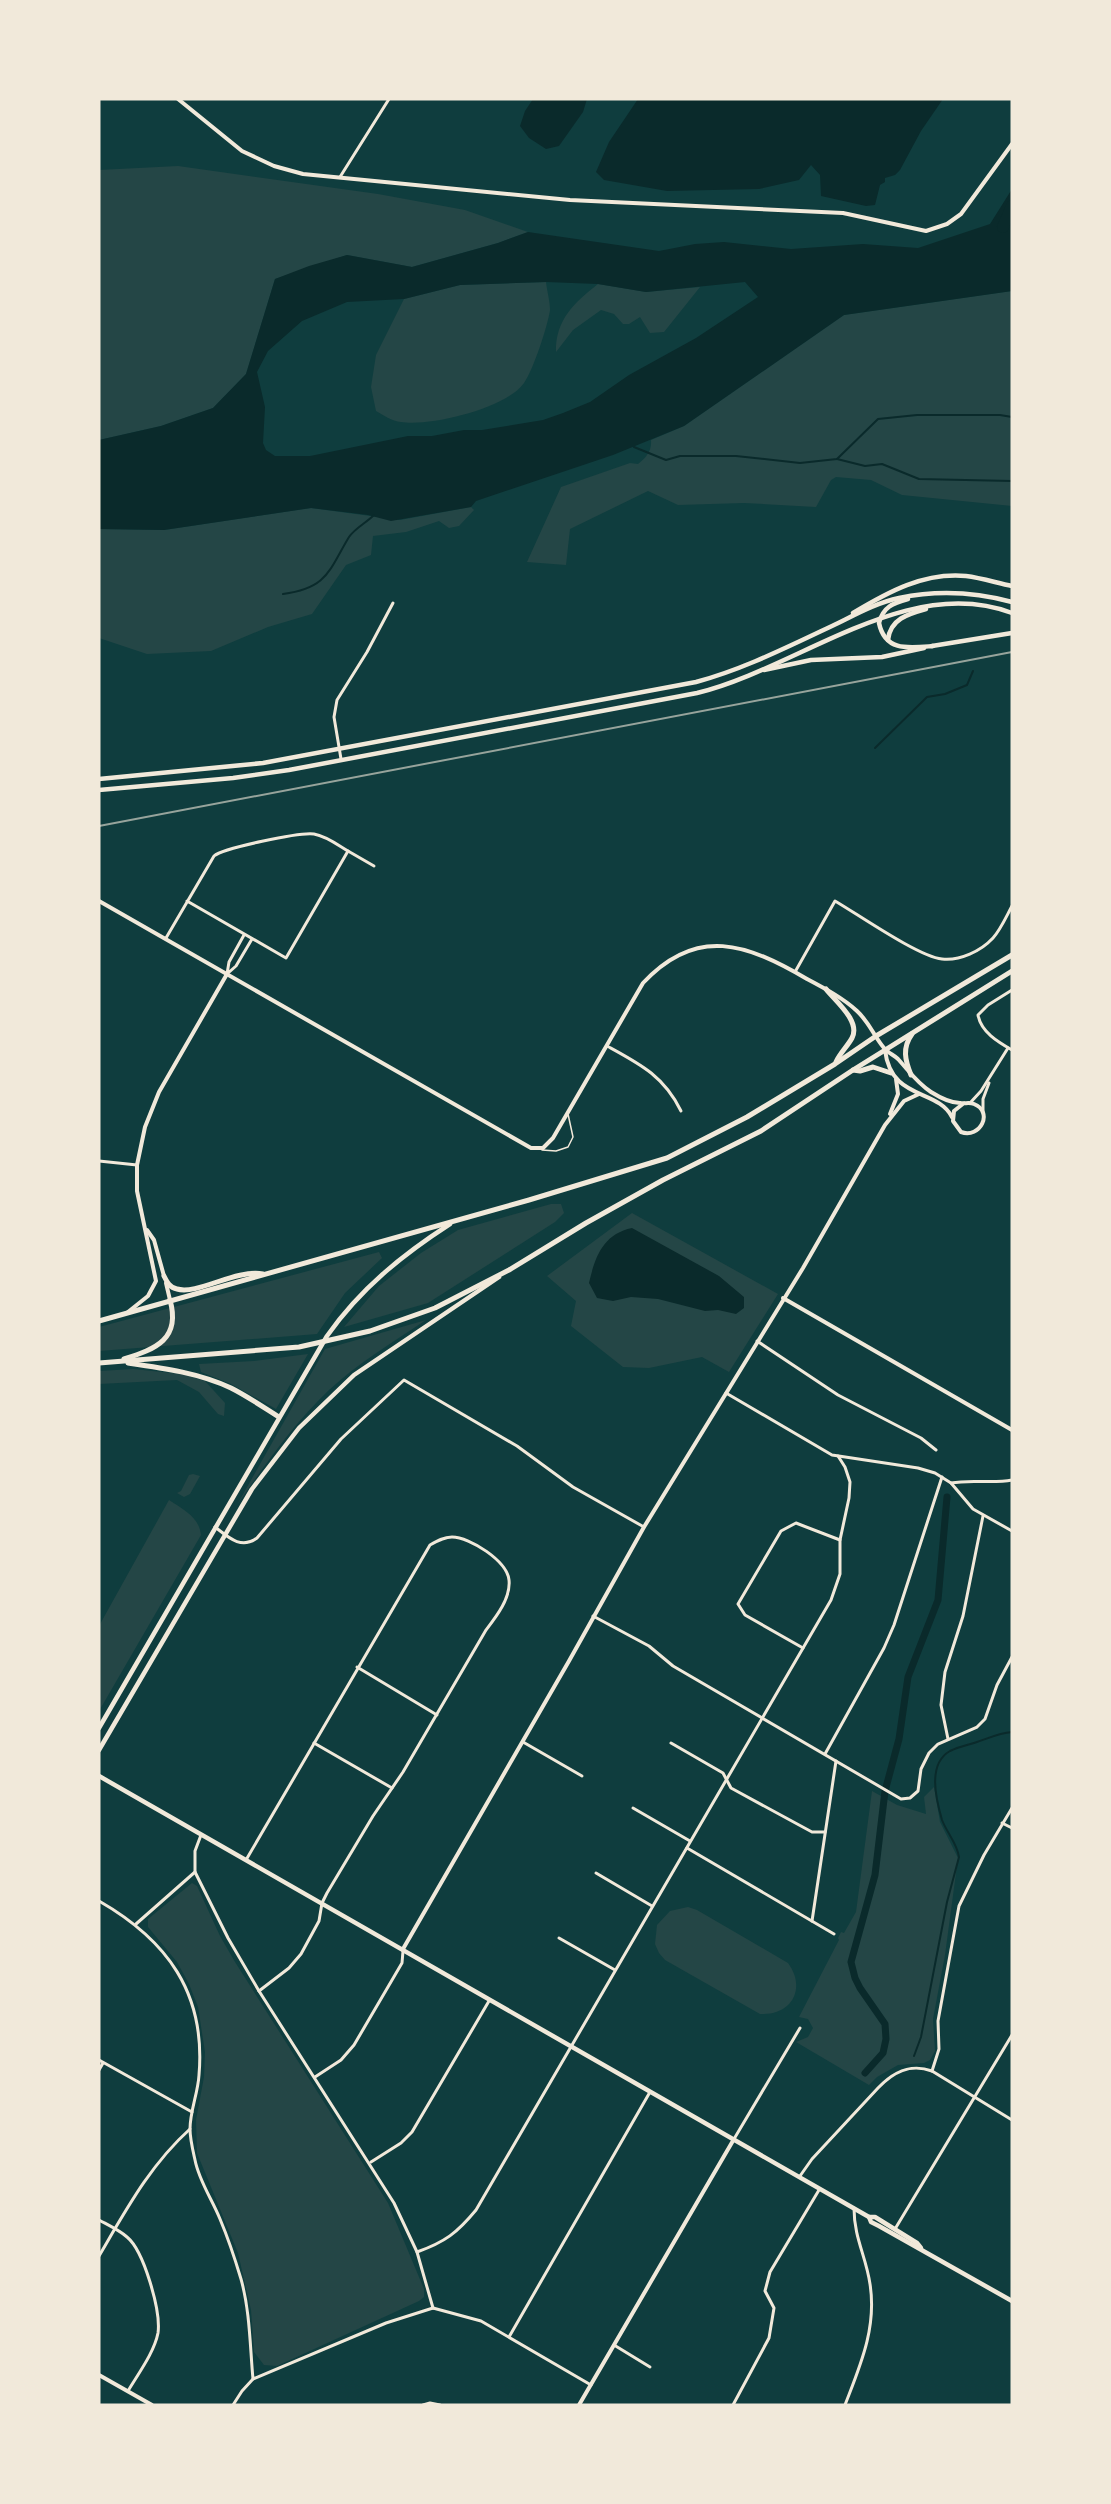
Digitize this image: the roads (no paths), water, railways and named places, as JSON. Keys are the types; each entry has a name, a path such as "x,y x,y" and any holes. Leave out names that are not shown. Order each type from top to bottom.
{"highway":[{"path":"99,1321 667,1158 747,1117 835,1064 876,1036 1012,955"},
{"path":"99,1363 300,1347 341,1339 416,1316 509,1270 654,1185 761,1131 852,1070 1012,971"},
{"path":"826,989 846,1013 853,1027 851,1040 842,1049 835,1064"},
{"path":"911,1075 905,1058 905,1048 916,1030"},
{"path":"852,1070 860,1071 873,1067 891,1073"},
{"path":"164,1276 170,1286 183,1290 243,1274 264,1275"},
{"path":"114,1362 144,1353 166,1337 174,1318 170,1300"},
{"path":"114,1362 164,1368 205,1378 232,1388 279,1417"}],"main road":[{"path":"834,625 896,590 929,578 965,576 1012,586"},
{"path":"99,779 263,763 696,682 737,669 883,602 901,597 951,592 985,595 1012,602"},
{"path":"916,596 894,603 884,611 880,618 880,629 888,640 899,648 933,646"},
{"path":"99,790 233,778 342,761 706,691 733,683 903,610 969,603 990,605 1012,613"},
{"path":"888,640 891,627 898,619 937,606"},
{"path":"764,670 811,660 900,655 933,646 1012,633"},
{"path":"596,701 598,712"},
{"path":"99,1728 327,1336 357,1297 397,1260 455,1220"},
{"path":"99,1750 252,1489 277,1454 325,1401 354,1375 392,1347 435,1322 509,1270"},
{"path":"99,1776 869,2217 875,2217 917,2243 921,2248"},
{"path":"869,2217 871,2222 1012,2301"}],"street":[{"path":"178,99 252,157 287,170 339,178 570,200 843,213 926,231 936,230 961,214 1012,144"},
{"path":"339,178 389,99"},
{"path":"342,761 334,717 337,700 378,634 393,603"},
{"path":"165,939 214,856 230,848 312,834 374,866"},
{"path":"187,901 286,958 348,851"},
{"path":"99,901 523,1144 538,1150 553,1138 643,983 662,964 680,954 708,946 730,947 762,954 826,989 857,1010 885,1049 927,1089 945,1100 979,1107 983,1113"},
{"path":"795,972 835,901 919,951 942,959 966,955 988,943 999,930 1012,906"},
{"path":"227,974 229,962 244,935"},
{"path":"170,1300 152,1236 147,1229 139,1202 137,1165 145,1127 152,1107 227,974 236,966 252,939"},
{"path":"1012,990 981,1010 978,1015 981,1024 991,1036 1012,1050"},
{"path":"606,1045 661,1079 674,1096 681,1111"},
{"path":"953,1121 957,1108 978,1096 1008,1048"},
{"path":"885,1049 887,1066 891,1073 919,1094 943,1107 957,1129 970,1134 982,1126 984,1096 992,1076"},
{"path":"315,2077 341,2060 354,2046 402,1963 403,1949 644,1527 726,1394 885,1125 898,1094 896,1078"},
{"path":"885,1125 904,1101 919,1094"},
{"path":"99,1161 137,1165"},
{"path":"126,1314 148,1296 156,1281 146,1240 147,1229"},
{"path":"783,1298 1012,1430"},
{"path":"757,1341 838,1395 921,1438 936,1450"},
{"path":"214,1527 243,1544 257,1538 329,1453 404,1380 518,1446 573,1487 644,1527"},
{"path":"726,1394 826,1453 918,1468 942,1477 951,1483 973,1509 1012,1531"},
{"path":"417,2252 442,2243 460,2229 476,2210 837,1587 842,1560 840,1540 850,1482 838,1456"},
{"path":"825,1754 884,1648 894,1625 942,1477"},
{"path":"951,1483 975,1480 999,1483 1012,1480"},
{"path":"948,1739 941,1705 945,1672 963,1616 983,1516"},
{"path":"803,1648 745,1615 738,1604 781,1531 796,1523 840,1540"},
{"path":"246,1860 430,1545 439,1539 451,1537 462,1539 490,1554 503,1567 509,1579 508,1591 501,1608 322,1903 320,1921 301,1954 289,1968 259,1991"},
{"path":"593,1616 649,1646 673,1666 901,1799 910,1798 918,1791 921,1768 929,1753 938,1744 976,1727 985,1719 997,1685 1012,1658"},
{"path":"357,1667 437,1715"},
{"path":"523,1742 582,1776"},
{"path":"314,1743 392,1788"},
{"path":"671,1743 723,1773 731,1788 812,1832 825,1832"},
{"path":"812,1921 836,1761"},
{"path":"633,1808 690,1841"},
{"path":"932,2072 939,2049 938,2021 959,1906 1012,1808"},
{"path":"1002,1823 1012,1828"},
{"path":"201,1834 195,1851 195,1872 228,1938 259,1991 394,2203 417,2252 433,2308"},
{"path":"687,1848 834,1934"},
{"path":"136,1924 195,1872"},
{"path":"596,1873 652,1906"},
{"path":"99,1901 136,1924 169,1959 186,1988 194,2009 201,2059 190,2129 197,2169 220,2219 242,2281 253,2379"},
{"path":"559,1938 615,1970"},
{"path":"370,2162 401,2143 412,2132 490,1999"},
{"path":"579,2405 800,2028"},
{"path":"895,2229 1012,2035"},
{"path":"99,2070 101,2062 193,2112"},
{"path":"800,2176 812,2159 887,2078 901,2070 912,2068 932,2072 1012,2120"},
{"path":"509,2337 651,2091"},
{"path":"99,2256 157,2162 190,2129"},
{"path":"733,2405 769,2338 774,2308 765,2291 770,2272 820,2188"},
{"path":"845,2405 864,2357 872,2319 871,2286 854,2229 854,2208"},
{"path":"99,2220 128,2237 135,2246 155,2297 158,2334 128,2391"},
{"path":"233,2405 253,2379 386,2323 433,2308 475,2319 591,2385"},
{"path":"614,2345 650,2367"},
{"path":"99,2375 152,2405"},
{"path":"423,2405 430,2403 440,2405"}],"lane":[{"path":"538,1150 568,1147 573,1137 568,1112"}],"waterway":[{"path":"1003,227 1012,206"},
{"path":"634,447 666,460 680,456 736,456 800,463 837,459 878,419 917,415 1012,417"},
{"path":"837,459 865,466 882,464 919,479 1012,481"},
{"path":"283,594 309,587 325,576 351,534 374,515"},
{"path":"875,748 927,697 945,694 967,685 973,671"},
{"path":"865,2073 883,2053 886,2039 885,2024 860,1988 851,1962 875,1875 885,1791 899,1739 908,1677 938,1600 947,1497"},
{"path":"914,2056 921,2037 947,1902 959,1857 942,1820 937,1802 935,1782 938,1764 950,1751 1012,1732"}],"railway":[{"path":"99,826 1012,652"}]}
